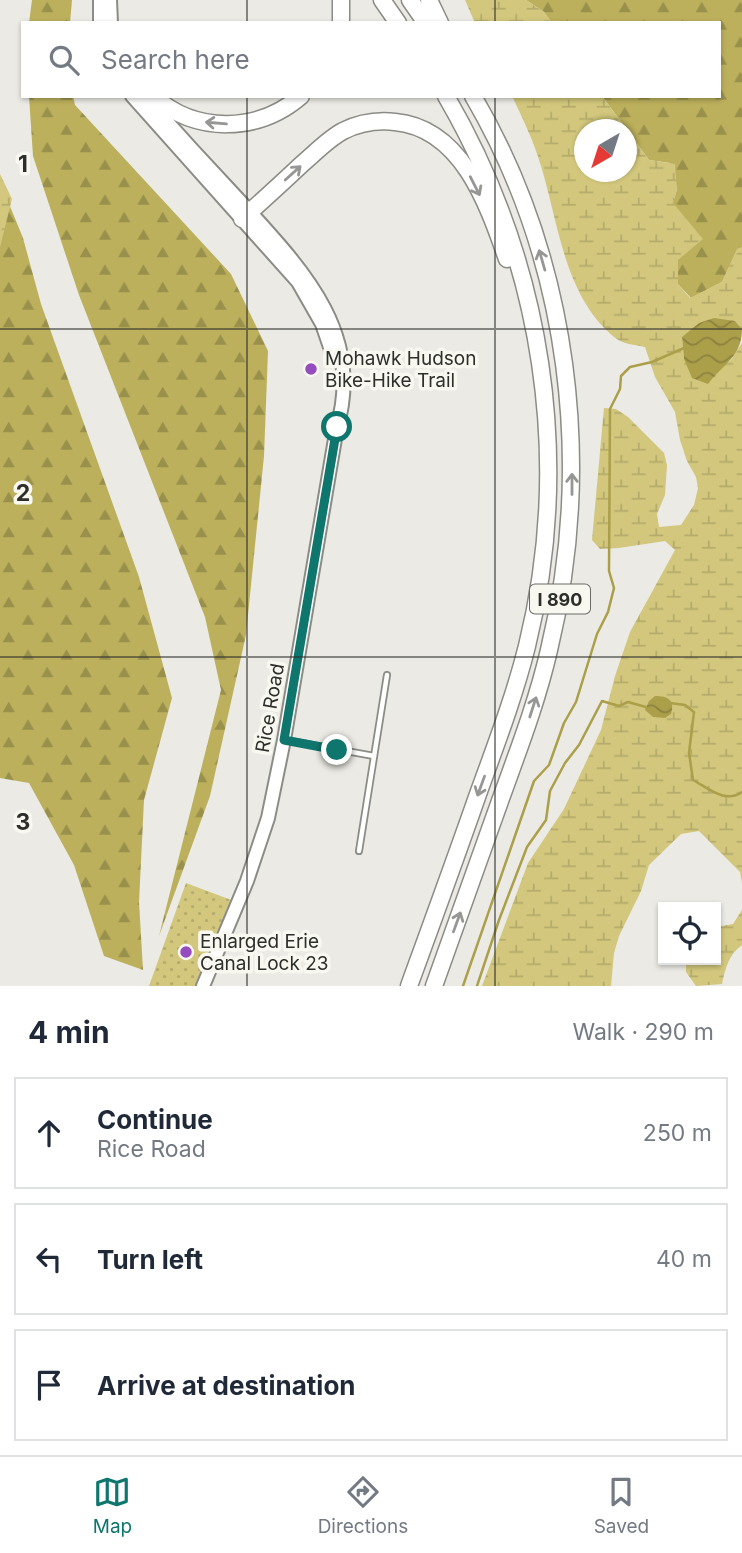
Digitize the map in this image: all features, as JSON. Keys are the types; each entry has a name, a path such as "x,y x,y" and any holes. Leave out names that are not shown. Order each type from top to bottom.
{"highway":[{"path":"341,0 341,21"},
{"path":"382,0 397,21"},
{"path":"410,0 425,21"},
{"path":"429,0 439,21"},
{"path":"156,98 191,119 233,124 272,115 299,98"},
{"path":"447,98 473,146 501,211 502,236"},
{"name":"I 890","path":"433,986 541,682 559,602 569,529 571,436 562,343 540,254 521,198 474,98"},
{"path":"481,98 513,178"},
{"path":"246,215 332,138 366,123 391,121 416,126 448,146 465,166 502,236"},
{"name":"I 890","path":"409,986 503,725 527,646 539,588 546,527 546,408 524,312 502,236"}],"street":[{"path":"100,0 100,21"},
{"path":"110,0 111,21"},
{"name":"Rice Road","path":"134,98 246,215"},
{"name":"Rice Road","path":"146,98 246,215 298,282 322,324 335,368 337,427 284,740 268,818 247,881 203,986"}],"lane":[{"path":"359,851 387,675"},
{"path":"284,740 374,756"}],"green space":[{"path":"32,0 72,0 70,21 29,21"},
{"path":"465,0 526,0 544,12 551,21 474,21"},
{"path":"526,0 742,0 742,247 737,250 722,282 691,298 678,284 673,203 677,189 670,163 649,160 637,144 637,119 619,119 603,98 721,98 721,21 551,21 544,12"},
{"path":"29,98 73,98 75,105 231,274 268,351 264,456 246,635 210,796 159,936 221,690 205,617 79,295 33,156"},
{"path":"513,98 603,98 619,119 574,119 574,182 637,182 637,144 649,160 675,164 677,189 673,203 703,239 678,260 678,284 690,298 722,282 737,249 742,247 742,329 735,321 682,337 684,359 720,368 731,360 742,343 742,883 740,872 699,831 681,834 649,865 641,891 619,936 614,953 611,986 482,986 528,863 564,809 601,730 630,632 675,550 665,541 600,549 592,540 604,408 616,409 628,417 664,453 667,465 665,495 657,514 659,527 681,525 694,505 698,488 680,440 675,412 655,377 645,347 625,343 614,337 597,320 584,301 566,258 538,157"},
{"path":"0,174 12,199 0,247"},
{"path":"0,182 23,238 41,304 139,577 172,698 144,800 139,902 143,970 104,956 74,865 29,783 0,778"},
{"path":"186,883 234,901 199,986 149,986"},
{"path":"742,910 742,945 731,957 722,984 696,986 686,972 686,965 721,965 721,926 733,924"}],"water":[{"path":"714,318 735,321 742,329 739,347 731,360 708,384 692,378 684,359 682,337 699,323"},
{"path":"655,696 667,698 671,702 671,714 665,718 653,717 645,710"}],"waterway":[{"path":"463,986 534,781 549,765 564,723 576,702 597,634 608,612 614,588 609,571 610,409 620,389 621,376 630,367 652,362 684,348"},
{"path":"477,986 527,847 546,820 550,791 602,701 619,706 628,702 646,707"},
{"path":"670,703 685,705 694,712 689,753 693,780 723,796 742,792"}],"place":[{"name":"Mohawk Hudson Bike-Hike Trail","path":"311,369"},
{"name":"Enlarged Erie Canal Lock 23","path":"186,952"}],"route":[{"path":"337,427 284,740 337,750"}]}
